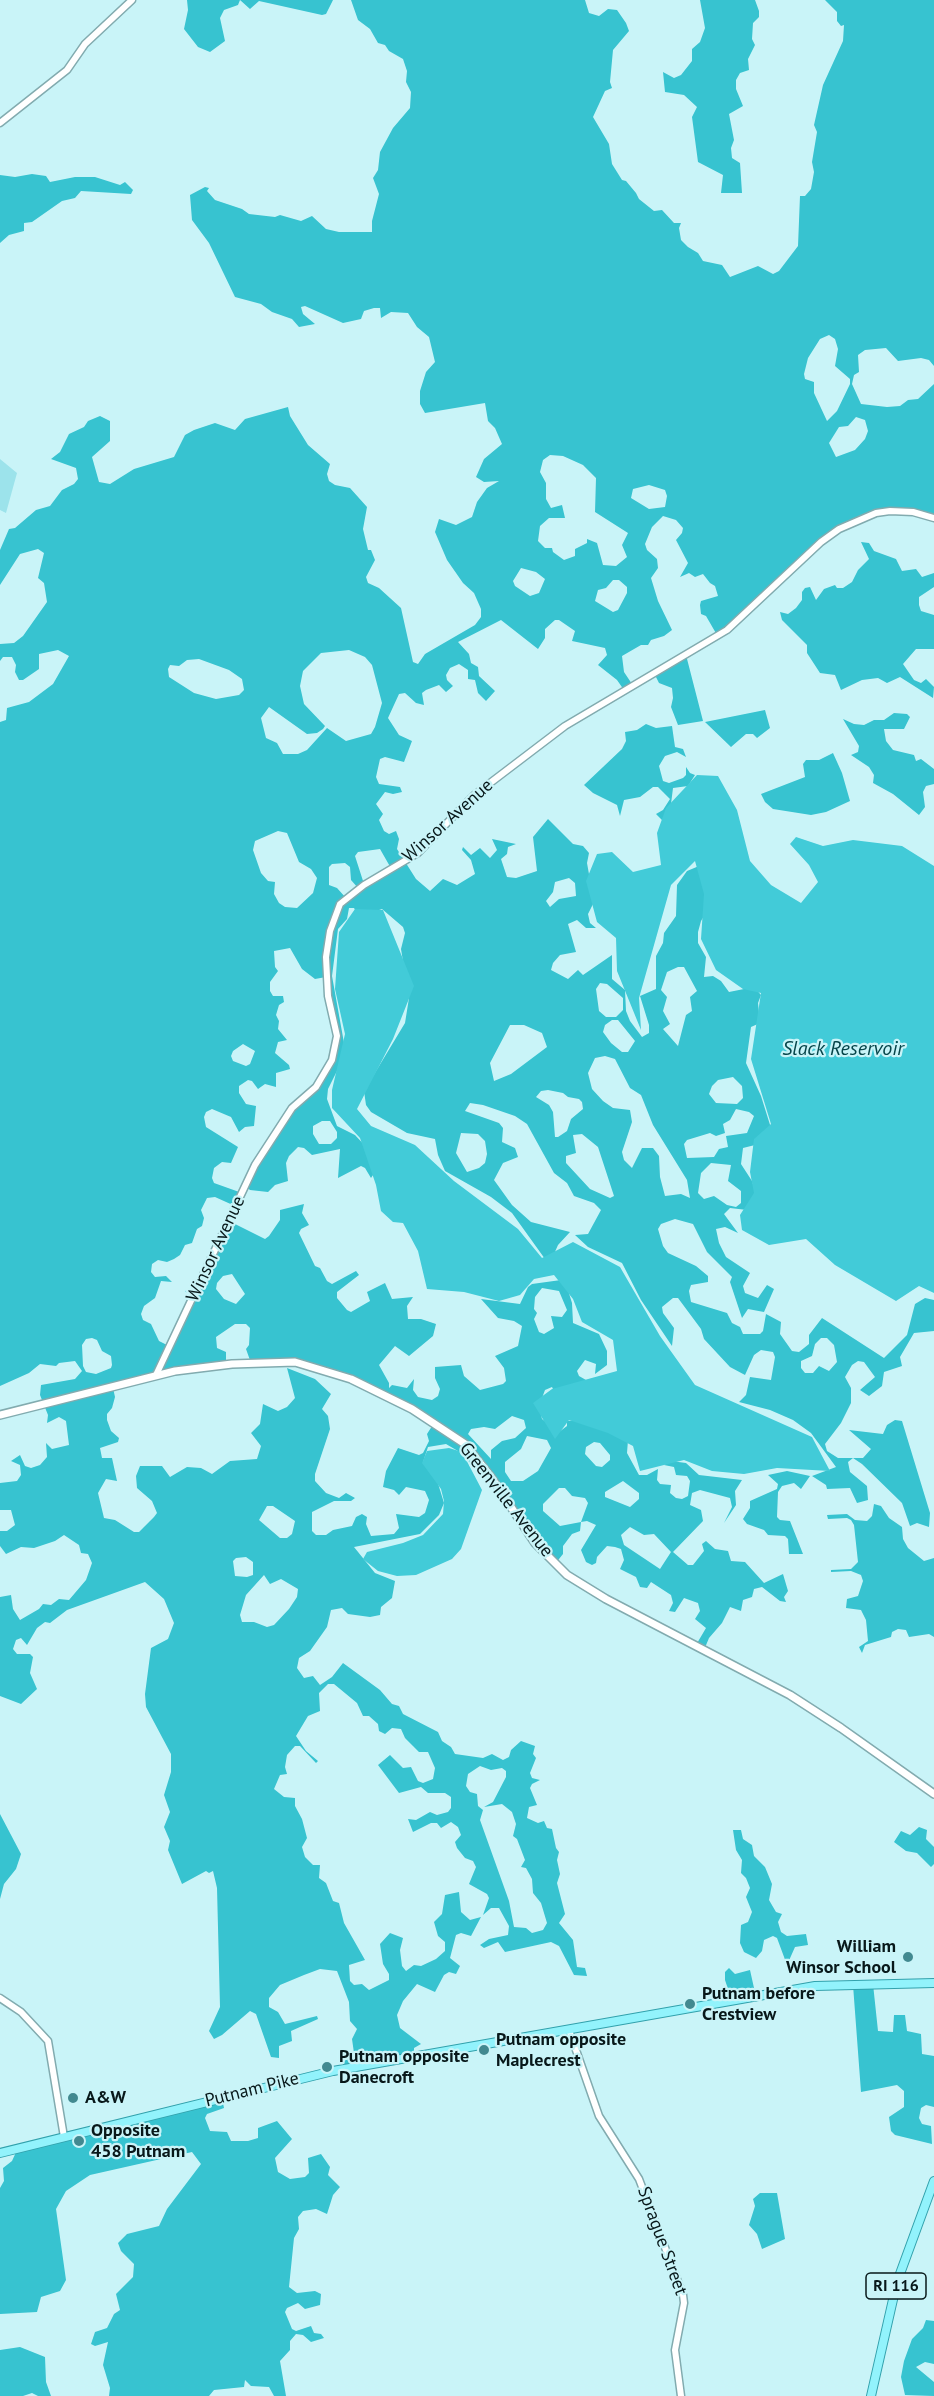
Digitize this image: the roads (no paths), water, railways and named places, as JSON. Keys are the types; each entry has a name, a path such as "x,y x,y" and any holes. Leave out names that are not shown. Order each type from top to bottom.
{"main road":[{"name":"Greenville Avenue","path":"0,1415 175,1371 250,1363 294,1362 331,1371 412,1409 453,1434 469,1449 491,1476 535,1543 567,1575 606,1599 790,1695 934,1794"},
{"name":"Putnam Pike","path":"0,2153 324,2073 815,1986 934,1983"},
{"name":"RI 116","path":"871,2396 897,2282 934,2181"}],"street":[{"path":"0,123 67,70 85,44 132,0"},
{"name":"Winsor Avenue","path":"156,1376 255,1165 292,1108 316,1087 332,1060 337,1036 328,996 326,957 330,931 340,904 363,885 418,853 472,796 558,731 590,709 727,630 821,542 839,530 876,513 890,511 913,512 934,518"},
{"path":"0,1998 21,2012 48,2041 64,2138"},
{"name":"Sprague Street","path":"569,2030 598,2116 639,2179 682,2295 684,2303 675,2350 681,2396"}],"water":[{"name":"Slack Reservoir","path":"697,775 718,776 737,810 750,861 771,885 801,903 818,882 809,865 790,844 796,837 823,846 853,840 902,846 934,866 934,1293 919,1286 896,1301 835,1265 806,1239 769,1245 742,1230 740,1215 754,1193 750,1172 754,1139 771,1124 751,1059 761,993 743,989 716,970 701,939 704,894 695,861 671,885 639,998 641,1030 617,971 616,938 597,922 586,881 597,854 612,852 633,872 661,865 657,833 666,808"},
{"path":"355,909 383,910 414,986 393,1039 357,1109 371,1126 415,1145 454,1181 518,1229 542,1258 573,1242 620,1267 660,1336 695,1385 812,1437 830,1471 777,1468 744,1474 712,1471 684,1460 640,1471 633,1446 608,1433 569,1420 555,1439 533,1403 552,1389 617,1371 613,1340 582,1322 573,1299 554,1275 534,1279 520,1295 499,1301 464,1292 427,1289 418,1251 403,1223 393,1222 381,1211 376,1185 360,1138 332,1108 332,1090 345,1034 335,989 339,932"},
{"path":"449,1448 462,1452 482,1490 461,1549 452,1559 416,1575 397,1576 378,1571 363,1559 367,1552 403,1543 423,1535 443,1514 444,1501 441,1489 422,1463 427,1451"}],"place":[{"name":"William Winsor School","path":"908,1957"},
{"name":"Putnam before Crestview","path":"690,2004"},
{"name":"Putnam opposite Maplecrest","path":"484,2050"},
{"name":"Putnam opposite Danecroft","path":"327,2067"},
{"name":"A&W","path":"73,2098"},
{"name":"Opposite 458 Putnam","path":"79,2141"}]}
